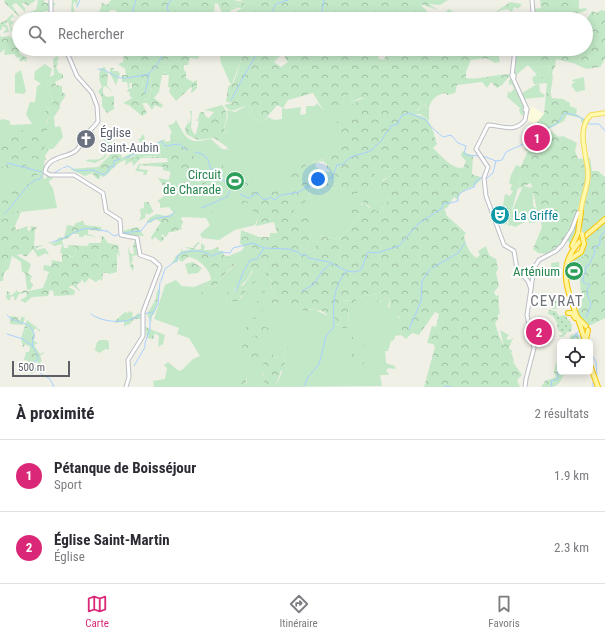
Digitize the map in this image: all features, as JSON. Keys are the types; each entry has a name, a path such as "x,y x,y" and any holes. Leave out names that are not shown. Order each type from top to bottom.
{"highway":[{"path":"577,323 565,275 570,259 581,252 584,244 581,212"},
{"path":"566,290 565,275 568,256 576,239 581,212"},
{"path":"568,256 576,244 605,218"},
{"path":"584,339 571,312 565,275 568,260 575,247 605,218"},
{"path":"571,312 584,339"},
{"path":"571,312 587,328 585,339"},
{"path":"593,372 597,387"},
{"path":"593,374 597,387"}],"main road":[{"path":"51,0 51,12"},
{"path":"531,0 532,12"},
{"path":"68,56 77,76 92,93 97,109 98,122 82,139 81,145 73,153 57,158 46,167 45,172 50,175 74,175 103,193 106,211 120,220 121,235 137,238 140,255 152,259 160,266 143,312 143,336 128,360 129,376 126,387"},
{"path":"515,56 513,77 525,109 526,119 522,124 501,128 488,125 476,147 480,156 489,168 485,178 486,194 502,240 505,246 514,251 518,269 528,281 531,289"},
{"path":"525,387 534,341 527,317 534,268 537,261 556,251 562,245 578,213 581,212 588,179 584,128 586,121 592,114 605,113"}],"shaded area":[{"path":"533,107 544,114 535,125 526,119 528,108"}],"green space":[{"path":"5,0 36,0 28,6 24,3 21,4 25,8 25,12 16,3 12,5 16,12 14,12 4,2"},
{"path":"38,0 44,0 45,3 56,3 50,11 30,12 36,10"},
{"path":"72,0 78,0 77,7 75,1 73,5 75,12 71,12"},
{"path":"111,0 226,0 228,2 231,0 231,7 238,8 231,10 230,12 222,12 218,4 215,3 214,12 116,12 115,10 110,10 110,12 99,12 102,5 100,2 107,5"},
{"path":"226,0 234,0 236,4 242,3 242,8 231,7 230,1 228,2"},
{"path":"234,0 244,2 243,12 236,12 242,8 242,3 236,4"},
{"path":"240,0 256,0 253,12 242,12 244,2"},
{"path":"256,0 448,0 440,5 429,4 438,10 420,4 428,12 252,12"},
{"path":"540,0 579,0 579,9 586,8 587,10 582,12 534,12 534,9 541,8"},
{"path":"510,2 522,4 518,9 514,7 512,12 507,9 498,12 497,11"},
{"path":"449,9 453,12 445,12"},
{"path":"601,10 605,11 605,59 600,67 586,69 573,63 556,59 555,67 552,72 552,98 563,99 570,103 570,106 577,109 576,114 586,120 585,123 581,122 581,118 567,115 564,121 548,129 559,137 563,136 577,143 575,151 578,159 585,158 585,183 577,213 580,214 578,230 571,246 567,239 547,254 538,253 533,249 542,227 541,222 529,223 530,216 537,210 531,183 518,189 521,177 517,175 528,151 524,150 530,144 532,134 536,131 535,125 544,114 547,83 534,84 532,78 537,74 538,76 548,78 550,65 535,65 530,62 527,56 593,56 593,12 591,12 592,11 597,13"},
{"path":"12,14 10,20 12,21 12,31 8,21 5,25 7,25 9,32 2,33 7,29 2,26 2,30 0,30 0,23 5,21"},
{"path":"0,34 1,37 9,36 12,38 12,54 4,55 5,49 0,53"},
{"path":"16,56 24,56 27,58 26,62 24,60 21,62 19,60 20,57 17,58"},
{"path":"57,56 59,59 56,67 59,73 63,74 63,78 55,82 56,85 62,86 62,92 66,95 54,117 49,118 45,123 42,113 52,106 53,102 46,83 46,78 54,75 53,59"},
{"path":"124,56 199,56 198,59 190,58 188,65 184,65 186,78 193,82 197,80 197,88 191,93 191,87 176,101 169,92 169,75 162,75 159,92 154,98 163,105 161,108 155,105 152,110 147,103 142,103 147,113 142,116 130,106 123,103 132,98 129,95 130,92 127,92 128,89 132,88 132,83 129,83 130,88 128,87 127,82 122,82 122,75 126,75 125,69 118,64 123,62","holes":["167,59 170,68 164,73 164,61","149,77 152,80 149,99 143,100 147,88 143,88 142,83 144,81 147,83"]},
{"path":"220,56 242,57 232,84 230,83 221,63"},
{"path":"241,56 280,56 274,62 281,67 288,62 285,56 379,56 378,58 383,60 386,56 499,56 500,62 495,63 486,58 471,60 466,72 466,78 511,74 502,85 497,88 491,82 487,88 482,82 457,85 455,93 447,95 446,93 437,96 433,99 429,107 427,108 425,104 414,111 414,114 424,118 430,124 437,144 433,148 443,158 459,168 463,168 466,161 461,156 462,151 473,156 472,174 482,178 475,186 461,193 458,200 454,197 447,208 444,209 446,215 466,233 464,236 469,250 476,258 480,255 478,251 486,246 489,255 496,259 498,269 496,273 499,286 494,292 496,296 499,295 500,314 498,314 498,319 495,323 504,346 500,330 509,335 506,339 510,340 513,338 509,348 513,352 511,353 514,360 513,362 522,375 517,380 520,387 424,387 435,347 433,344 427,343 432,326 436,327 439,314 435,312 419,335 412,333 406,339 401,335 402,330 399,316 389,316 390,298 382,299 379,303 377,301 378,294 357,297 355,306 349,300 341,300 352,307 351,310 348,308 349,324 345,330 342,328 341,324 337,324 333,329 336,310 335,315 332,315 331,309 328,308 328,315 322,311 309,309 306,313 303,313 302,304 299,303 290,309 277,302 274,305 278,307 282,306 281,311 269,304 275,296 270,284 273,282 266,275 265,267 257,269 256,272 259,275 256,282 244,290 247,293 251,293 253,285 256,285 256,299 244,298 242,295 239,301 233,302 230,297 230,302 239,310 239,313 230,310 227,303 226,294 229,291 235,290 239,286 244,285 253,271 248,268 246,260 257,251 251,247 241,252 244,247 240,243 241,230 259,237 270,237 270,233 277,233 274,222 256,226 259,214 254,212 251,208 259,210 261,202 250,201 239,196 239,193 270,191 296,184 311,172 311,163 324,159 332,152 329,145 345,138 328,133 334,123 344,119 351,112 351,105 366,98 360,98 352,102 350,95 345,95 342,105 333,111 323,110 313,93 288,100 283,108 277,105 263,122 249,115 252,109 246,106 235,110 230,110 224,105 233,103 226,102 228,87 234,82","holes":["323,161 327,165 327,169 330,170 329,172 324,171 321,174 326,179 323,183 316,183 317,173 320,170 315,166 316,163","386,168 391,169 393,172 389,177 381,182 381,194 385,197 388,196 389,199 387,202 381,203 384,211 382,213 368,207 366,205 369,202 366,198 364,198 363,204 349,210 352,217 358,213 360,216 343,236 338,239 318,236 314,252 306,251 311,234 309,224 312,218 312,202 309,207 302,209 304,219 294,215 293,211 310,198 309,188 319,188 320,193 330,188 346,190 346,197 359,192 365,196 376,172"]},
{"path":"516,56 529,56 539,66 550,65 548,78 538,76 528,65 515,76"},
{"path":"167,59 170,68 168,71 163,73 164,60"},
{"path":"45,64 52,69 50,76 46,78 46,83 53,102 52,106 42,113 46,123 49,118 54,117 55,127 60,126 63,137 53,149 49,149 45,156 43,178 46,179 47,175 52,176 53,179 50,180 49,183 53,188 57,208 21,212 18,211 10,215 10,219 1,221 0,224 0,120 3,119 10,121 10,125 32,124 26,114 30,102 35,102 37,86 41,84 34,79 35,71"},
{"path":"105,67 106,72 108,72 107,85 113,93 106,86 103,87 103,94 107,97 114,96 114,109 107,113 102,106 102,98 98,91 102,87 99,78 100,71 101,68"},
{"path":"110,68 115,68 112,71 118,71 120,74 116,85 110,74"},
{"path":"21,70 26,91 24,94 15,93 15,74"},
{"path":"149,77 152,80 149,99 142,100 147,88 143,88 142,83"},
{"path":"584,77 585,90 576,92 571,85 576,81 573,82 572,80"},
{"path":"512,78 524,106 526,116 521,115 519,110 520,108 507,97 508,91 510,93 514,89 512,84 509,85 509,80"},
{"path":"539,83 540,92 545,95 544,97 524,99 522,93"},
{"name":"Circuit de Charade","path":"345,95 350,95 352,102 367,97 344,119 334,123 329,133 346,138 341,142 336,151 328,157 312,162 311,172 300,183 264,203 255,225 235,230 219,240 202,238 200,234 210,225 206,218 182,217 181,219 172,217 175,215 169,207 160,208 160,203 157,201 163,197 170,175 172,154 162,156 162,153 172,150 158,150 161,152 160,157 150,156 131,158 139,152 157,147 158,144 162,142 164,146 171,146 170,135 172,133 168,125 173,124 176,120 184,134 190,139 198,141 211,139 222,149 232,150 227,149 227,147 236,132 228,134 224,129 228,116 227,110 235,112 246,106 252,109 249,115 263,122 268,117 274,120 282,119 282,108 287,109 301,107 300,115 306,114 306,106 315,106 317,103 323,110 342,105"},
{"path":"424,104 427,108 429,107 429,121 420,114 414,114 414,111 418,110"},
{"path":"222,105 227,114 224,129 226,133 237,131 227,147 214,138 198,140 186,134 185,128 188,123 184,113 189,124 191,117 190,111 192,111 191,128 194,134 196,134 199,121 196,120 198,119 200,112 204,112 206,117 209,118 214,112 204,110"},
{"path":"40,124 43,127 47,125 47,134 53,133 44,148 49,150 46,154 42,152 32,156 46,157 46,160 22,157 20,159 24,161 27,167 32,166 38,171 42,170 42,173 32,177 29,173 17,167 10,170 6,167 5,161 2,162 3,174 1,174 0,159 14,156 0,150 0,144 3,145 4,141 15,136 16,131 10,125 16,125 16,128 24,131 24,134 29,133 35,125","holes":["28,144 33,152 26,155 24,154"]},
{"path":"143,134 145,138 143,141 148,148 164,139 165,142 174,140 175,142 180,143 189,150 206,176 212,177 212,180 202,185 180,201 173,210 170,200 184,189 178,177 185,176 187,173 179,169 169,171 163,170 163,167 140,165 139,169 148,170 146,175 143,175 144,172 135,171 139,164 168,162 167,158 141,158 133,166 132,161 125,165 126,160 117,165 104,177 100,176 100,179 97,179 92,173 85,176 70,169 98,167 110,155 119,150 122,158 139,149 142,144 138,139 140,139","holes":["162,142 164,146 179,146 179,149 158,150 161,152 160,157 144,157 143,155 131,158 131,156 139,152 158,147 158,144"]},
{"path":"111,138 112,141 116,139 111,143 105,158 95,163 85,161 102,158 106,152 104,146 100,146 99,142"},
{"path":"314,155 305,161 307,171 303,168 291,168 293,161"},
{"path":"587,158 590,158 592,171 598,171 605,177 605,318 591,325 581,326 577,312 582,303 579,271 580,267 583,267 583,263 579,263 579,259 574,259 580,255 577,258 584,257 588,239 592,233 583,236 582,230 582,213 587,178"},
{"path":"208,162 225,166 236,175 256,177 255,181 261,187 232,189 222,181 217,172 209,167"},
{"path":"516,165 522,167 517,175 521,177 511,213 523,186 533,188 533,206 537,209 529,220 515,227 511,225 508,226 509,219 506,225 500,221 505,194 510,196 513,191 510,189 512,185 509,183"},
{"path":"386,168 391,169 393,172 389,177 382,180 389,199 387,202 381,203 384,211 382,213 372,209 364,202 359,206 358,213 360,216 343,236 338,239 318,236 314,252 306,251 311,234 308,224 312,218 311,203 304,219 294,215 292,211 310,198 309,188 319,188 320,193 330,188 346,190 347,192 367,192 376,172"},
{"path":"299,169 304,171 302,176 289,180 293,173"},
{"path":"158,178 169,180 164,192 161,189 164,187"},
{"path":"29,184 33,186 24,194 23,198 34,200 36,203 28,200 13,201 11,204 0,203 3,199 0,194 2,187 4,186 8,197 10,195 15,197 16,196 10,193 10,190 13,191"},
{"path":"237,198 256,205 247,203 228,206 224,216 214,221 210,213 196,211 210,210 216,216 223,212 223,208"},
{"path":"144,202 149,202 153,211 149,215 146,213 145,218 139,221 141,216 140,209 144,208"},
{"path":"18,211 21,212 15,226 16,230 28,226 27,230 30,231 31,226 37,227 35,230 34,247 41,245 42,246 36,248 36,250 45,248 49,254 47,255 46,253 38,257 33,249 26,257 21,254 17,255 31,264 28,273 32,276 30,281 33,285 31,289 27,290 25,273 22,272 21,262 12,256 9,268 4,273 3,281 0,281 0,246 8,246 12,240 7,240 7,243 0,242 0,221 8,217 10,219 10,215 8,213"},
{"path":"173,213 175,215 173,217 181,219 183,222 181,227 182,229 169,232 166,237 162,234 161,237 163,236 164,239 161,242 155,237 152,240 151,237 161,222 155,219 151,223 147,222 149,218 157,214 166,216"},
{"path":"83,221 85,225 101,227 102,231 88,230 88,234 97,237 84,235 83,237 79,237 79,234 72,234 69,238 62,240 64,248 68,248 68,245 88,246 89,243 101,243 102,238 99,237 103,236 108,243 118,245 120,257 117,252 117,272 109,274 103,273 102,281 100,279 96,282 89,278 85,283 81,279 81,282 76,285 81,292 72,285 69,287 75,291 74,295 54,296 53,291 50,290 48,296 32,297 25,303 20,300 26,297 27,292 19,294 16,300 14,299 14,296 10,297 11,300 8,300 6,298 7,291 11,293 8,295 12,295 17,290 18,292 22,292 24,290 28,291 43,288 49,272 43,270 44,265 51,266 52,260 62,262 62,253 60,253 62,244 55,246 47,242 54,243 59,237 64,238 67,225 74,226 76,223","holes":["70,246 77,247 75,254 72,257 69,256 69,252 62,251 63,249 69,249"]},
{"path":"138,227 144,236 124,235 122,231"},
{"path":"592,233 588,239 583,267 580,267 580,281 577,261 568,262 579,253 582,248 583,240"},
{"path":"7,237 12,240 8,246 0,246 0,241 6,241"},
{"path":"135,239 138,245 138,255 132,256 133,260 131,263 134,266 133,271 130,266 128,247 131,254 134,254 133,247"},
{"path":"198,242 200,243 195,247 196,250 201,249 201,243 205,246 204,250 211,250 218,247 219,251 223,251 224,255 237,262 220,279 216,287 205,285 202,290 204,297 201,297 200,292 199,297 190,296 194,287 211,280 209,272 203,265 200,262 188,257 182,262 178,259 178,262 172,263 176,256 181,252 181,248 183,251 190,250 186,247 193,248"},
{"path":"69,246 77,246 75,254 72,257 62,251 62,249 69,249"},
{"path":"251,247 257,251 251,273 245,282 226,294 227,303 236,309 230,302 229,297 239,300 244,295 244,298 250,298 252,293 247,293 244,290 251,284 257,268 265,267 268,277 273,283 270,284 275,296 269,304 278,307 274,305 277,302 299,303 302,304 303,312 313,310 327,315 328,308 331,309 332,315 336,310 335,325 342,324 345,329 349,324 348,305 341,300 356,301 357,297 378,294 380,303 382,299 390,298 388,307 400,319 402,330 401,335 395,336 394,340 391,341 388,351 385,351 386,363 395,366 396,369 388,368 386,372 389,373 388,375 380,375 382,386 276,386 285,365 283,352 291,347 283,348 281,356 276,359 273,354 265,359 262,374 265,378 262,387 261,383 256,387 246,387 247,378 242,383 230,387 154,387 153,381 165,379 167,368 164,365 168,362 179,371 193,359 200,356 189,338 177,334 179,328 154,319 165,285 176,280 182,286 194,287 191,296 200,292 203,297 202,290 205,285 216,287 220,279 237,263 226,257"},
{"path":"193,262 202,268 198,273 188,274 185,264"},
{"path":"559,262 560,274 552,275 551,263"},
{"path":"265,288 263,310 255,319 250,318 254,307 258,308 256,304"},
{"path":"158,289 161,291 159,292 157,308 152,316 151,323 147,314 156,299"},
{"path":"558,294 564,304 556,309 552,309 549,300"},
{"path":"549,310 556,311 559,316 565,315 572,325 571,332 567,332 563,337 559,337 562,333 558,331 557,323 553,316 548,314"},
{"path":"129,311 133,313 132,316 134,317 138,313 140,314 141,319 134,319 130,324 124,326 124,321 117,323 114,322 125,312 128,313"},
{"path":"10,316 20,317 17,318 20,321 21,317 25,317 23,325 10,324"},
{"path":"27,320 40,330 40,332 36,328 33,331 35,335 34,341 38,343 34,345 40,354 44,352 46,347 44,353 40,356 42,361 40,362 46,371 40,367 36,361 33,362 33,366 37,369 31,374 28,370 28,361 24,360 26,352 29,352 30,347 25,344 23,348 21,338","holes":["28,326 33,335 30,344 23,337 31,337 24,334"]},
{"path":"250,324 269,328 270,337 267,338 268,342 277,342 267,344 264,333 268,336 266,328 263,333 259,334 259,337 257,336 260,347 262,348 258,349 252,325 253,337 251,338 253,347 259,354 260,351 264,350 262,353 264,356 260,355 248,364 246,361 248,357 245,356 244,359 237,351 241,351 243,344 251,345 246,327 249,327"},
{"path":"28,326 33,335 30,344 23,337 30,337 24,334"},
{"path":"145,327 165,335 163,344 158,347 159,336 155,333 153,339 147,338"},
{"path":"578,333 579,339 569,339 571,335"},
{"path":"349,336 357,338 357,345 361,343 365,344 358,350 358,347 352,346 357,365 366,359 367,354 371,354 373,359 376,359 377,368 370,364 371,359 355,369 354,368 354,361 349,357 352,353 348,347 349,338 346,345"},
{"path":"100,340 107,340 109,342 109,350 106,349 99,353 95,350 97,342"},
{"path":"293,346 283,352 285,365 287,365 286,370 281,371 276,385 279,387 256,387 261,383 262,386 265,378 261,370 265,359 273,354 276,359 281,356 280,352 283,348"},
{"path":"556,363 557,375 564,375 561,380 555,386 541,387 545,381 556,377 554,372"},
{"path":"246,375 246,387 230,387 233,385 232,383 236,381 242,383"}],"waterway":[{"path":"77,7 80,0"},
{"path":"132,12 136,0"},
{"path":"168,12 167,6 171,0"},
{"path":"272,12 276,4 288,0"},
{"path":"322,12 324,0"},
{"path":"98,69 105,70 121,78 148,74 162,56"},
{"path":"231,100 255,56"},
{"path":"145,93 149,74"},
{"path":"240,194 249,198 257,193 263,199 268,199 271,197 274,200 281,195 299,192 312,186 316,187 326,178 332,178 337,165 344,164 353,156 372,150 382,140 390,129 390,126 398,124 401,116 409,113 426,120 431,127 443,137 451,135 458,143 466,146 464,153 466,155 479,156"},
{"path":"515,148 527,142 536,131 556,124 565,113 575,115 585,120"},
{"path":"588,122 589,124 599,124 605,131"},
{"path":"125,158 149,148 161,141 165,146 179,144 187,150"},
{"path":"483,156 496,161 502,160 506,152 514,148"},
{"path":"195,152 206,157 210,168 218,171 224,181 234,189"},
{"path":"63,168 68,166 76,171 93,170 104,175 108,172 110,166 114,167 114,161 120,159"},
{"path":"474,187 475,182 482,177 487,178 493,173 496,161"},
{"path":"7,163 42,172"},
{"path":"54,173 61,169"},
{"path":"4,214 26,188 35,180 40,179 44,173"},
{"path":"451,203 458,201 460,193 474,187"},
{"path":"217,201 227,197 230,191"},
{"path":"201,208 216,202"},
{"path":"348,271 354,272 361,270 368,252 376,253 399,246 418,224 441,209 444,203 450,203"},
{"path":"158,218 171,216 175,212"},
{"path":"121,233 141,231 148,222 157,218"},
{"path":"52,242 60,240 83,229 107,231 114,236 120,234"},
{"path":"586,317 591,305 587,292 590,285 583,282 583,276 585,274 586,266 589,265 595,252 594,247 600,245 600,237 605,231"},
{"path":"212,256 221,252 230,253 233,248 253,243 264,248 288,249 298,252 301,255 306,255 309,258 329,262 347,271"},
{"path":"432,268 458,253 465,243"},
{"path":"245,269 250,260 257,259 264,248"},
{"path":"161,281 165,269 177,260 177,256 190,251 200,251 211,256"},
{"path":"302,291 313,285 323,270 331,264"},
{"path":"416,313 421,301 422,281 430,269"},
{"path":"236,291 244,270"},
{"path":"323,349 326,336 334,327 334,297 338,283 347,271"},
{"path":"134,366 145,347 150,329 150,318 158,304 160,282"},
{"path":"144,314 152,312"},
{"path":"409,329 416,313"},
{"path":"91,314 102,319 116,322 130,320 141,314"},
{"path":"7,315 14,320 26,324 32,329 34,334 32,345 38,359"},
{"path":"574,339 574,336 579,331"},
{"path":"576,333 581,339"},
{"path":"7,334 23,339 33,346"},
{"path":"304,386 308,377 319,364 323,350"},
{"path":"593,357 596,362 597,375"},
{"path":"37,360 32,366 44,376"},
{"path":"552,387 551,381 558,379 558,375"},
{"path":"45,376 50,379 54,387"},
{"path":"593,382 593,387"},
{"path":"445,386 451,387"}],"place":[{"name":"Pétanque de Boisséjour","path":"537,138"},
{"name":"Église Saint-Aubin","path":"86,139"},
{"name":"Circuit de Charade","path":"235,181"},
{"name":"La Griffe","path":"500,215"},
{"name":"Arténium","path":"574,271"},
{"name":"Église Saint-Martin","path":"539,332"}],"district":[{"name":"CEYRAT","path":"557,301"}]}
